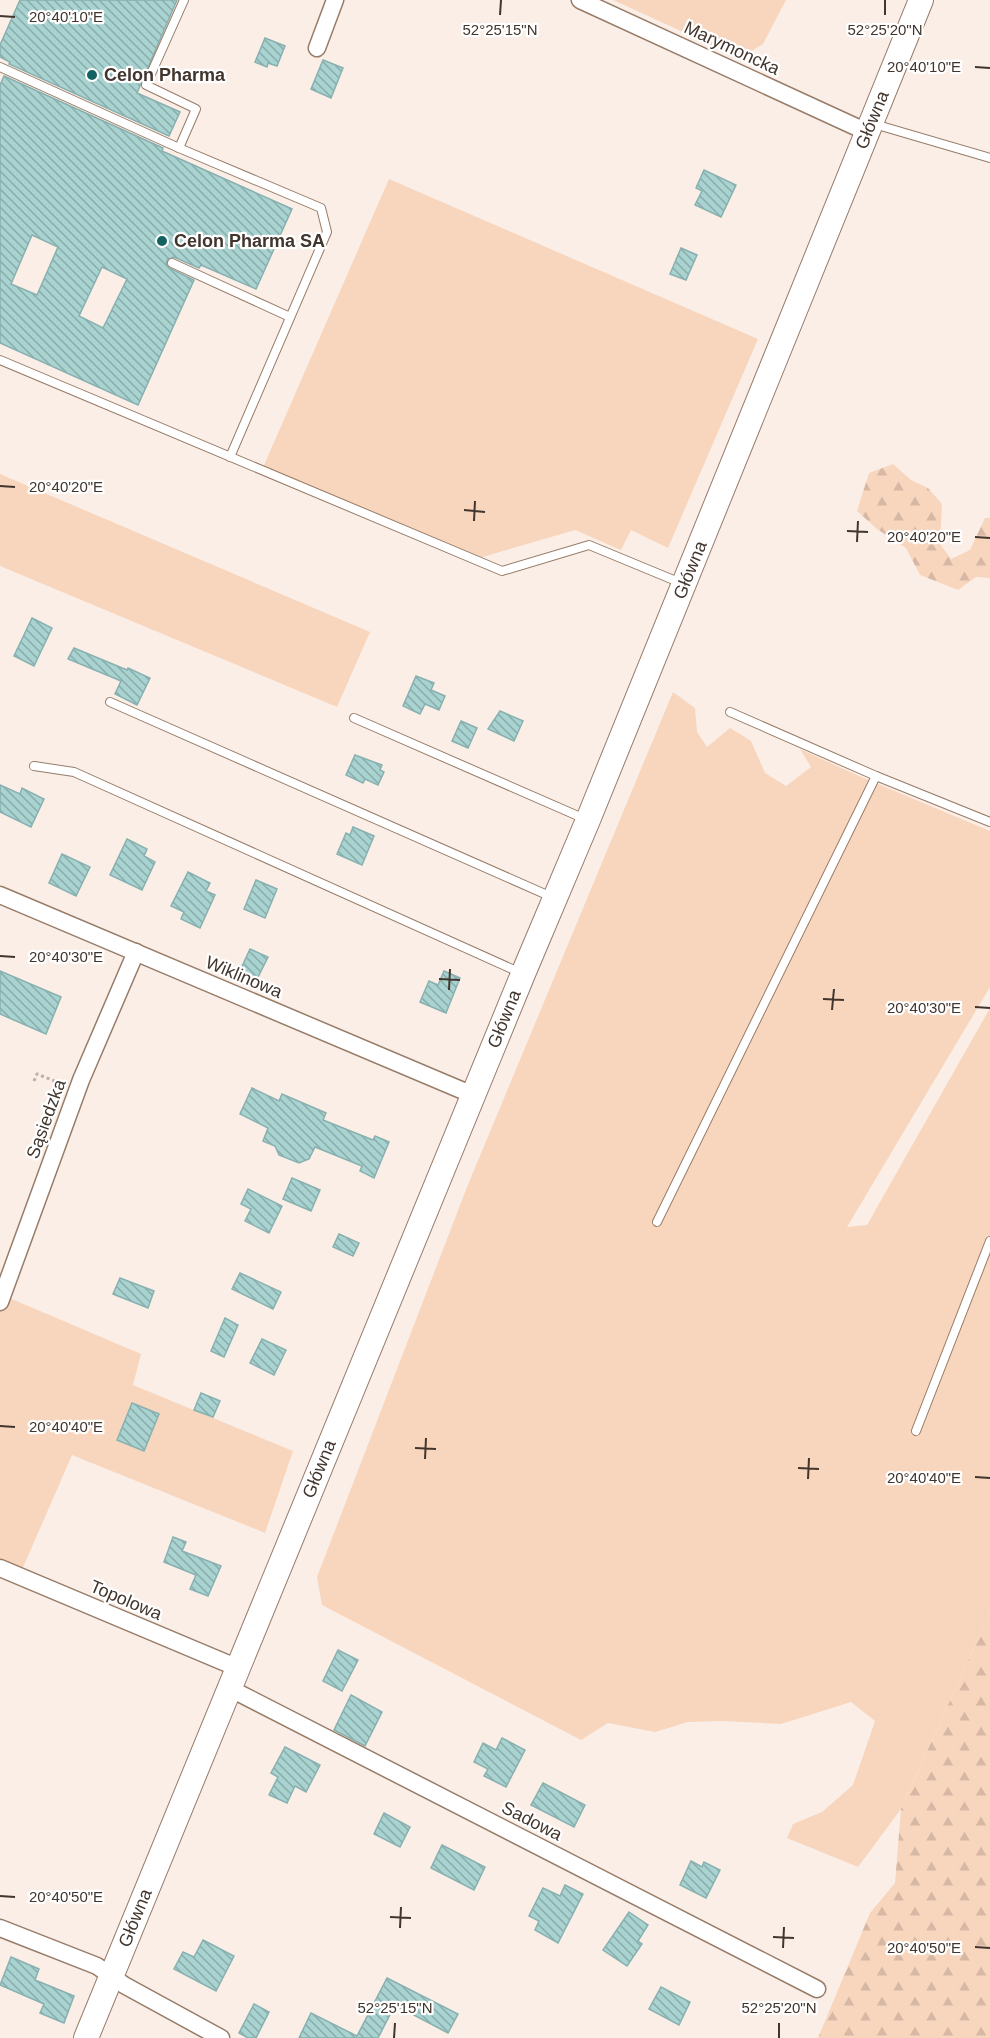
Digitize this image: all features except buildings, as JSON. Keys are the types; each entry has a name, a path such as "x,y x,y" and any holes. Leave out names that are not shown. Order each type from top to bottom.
{"main road":[{"name":"Główna","path":"86,2038 588,820 921,0"}],"street":[{"path":"317,48 335,0"},
{"name":"Marymoncka","path":"579,0 869,127"},
{"name":"Wiklinowa","path":"0,895 473,1095"},
{"name":"Sąsiedzka","path":"0,1302 81,1080 136,952"},
{"name":"Topolowa","path":"0,1568 233,1678"},
{"name":"Sadowa","path":"233,1678 817,1989"},
{"path":"0,1928 97,1966 124,1985 221,2038"}],"lane":[{"path":"179,148 196,108 146,85 184,0"},
{"path":"0,66 179,148 321,208 327,232 230,457"},
{"path":"869,127 990,158"},
{"path":"172,263 290,317"},
{"path":"0,360 502,571 589,545 684,585"},
{"path":"110,702 555,898"},
{"path":"730,712 876,776 990,822"},
{"path":"354,718 588,820"},
{"path":"34,766 74,772 523,974"},
{"path":"657,1222 876,776"},
{"path":"916,1431 990,1241"}],"path":[{"path":"34,1081 37,1074 62,1084"}],"green space":[{"path":"613,0 786,0 763,44 740,58"},
{"path":"389,179 758,339 668,548 631,530 621,550 575,530 479,558 261,472"},
{"path":"893,464 911,480 928,488 942,504 940,544 951,559 970,550 985,518 990,518 990,578 976,577 958,590 920,575 906,548 877,529 857,511 869,473"},
{"path":"0,474 370,632 337,707 0,566"},
{"path":"673,692 695,708 697,732 707,747 730,728 751,741 765,773 786,786 811,767 800,749 990,831 990,987 847,1227 867,1225 990,1008 990,1612 901,1809 858,1867 787,1838 793,1824 822,1812 853,1785 875,1721 851,1702 781,1724 688,1722 655,1732 608,1723 581,1740 322,1605 317,1577 467,1187"},
{"path":"0,1294 141,1354 133,1385 293,1451 265,1533 72,1455 21,1572 3,1565 0,1558"},
{"path":"990,1612 990,2038 818,2038 870,1913 895,1883 901,1809"}],"place":[{"name":"Celon Pharma","path":"92,75"},
{"name":"Celon Pharma SA","path":"162,241"}]}
